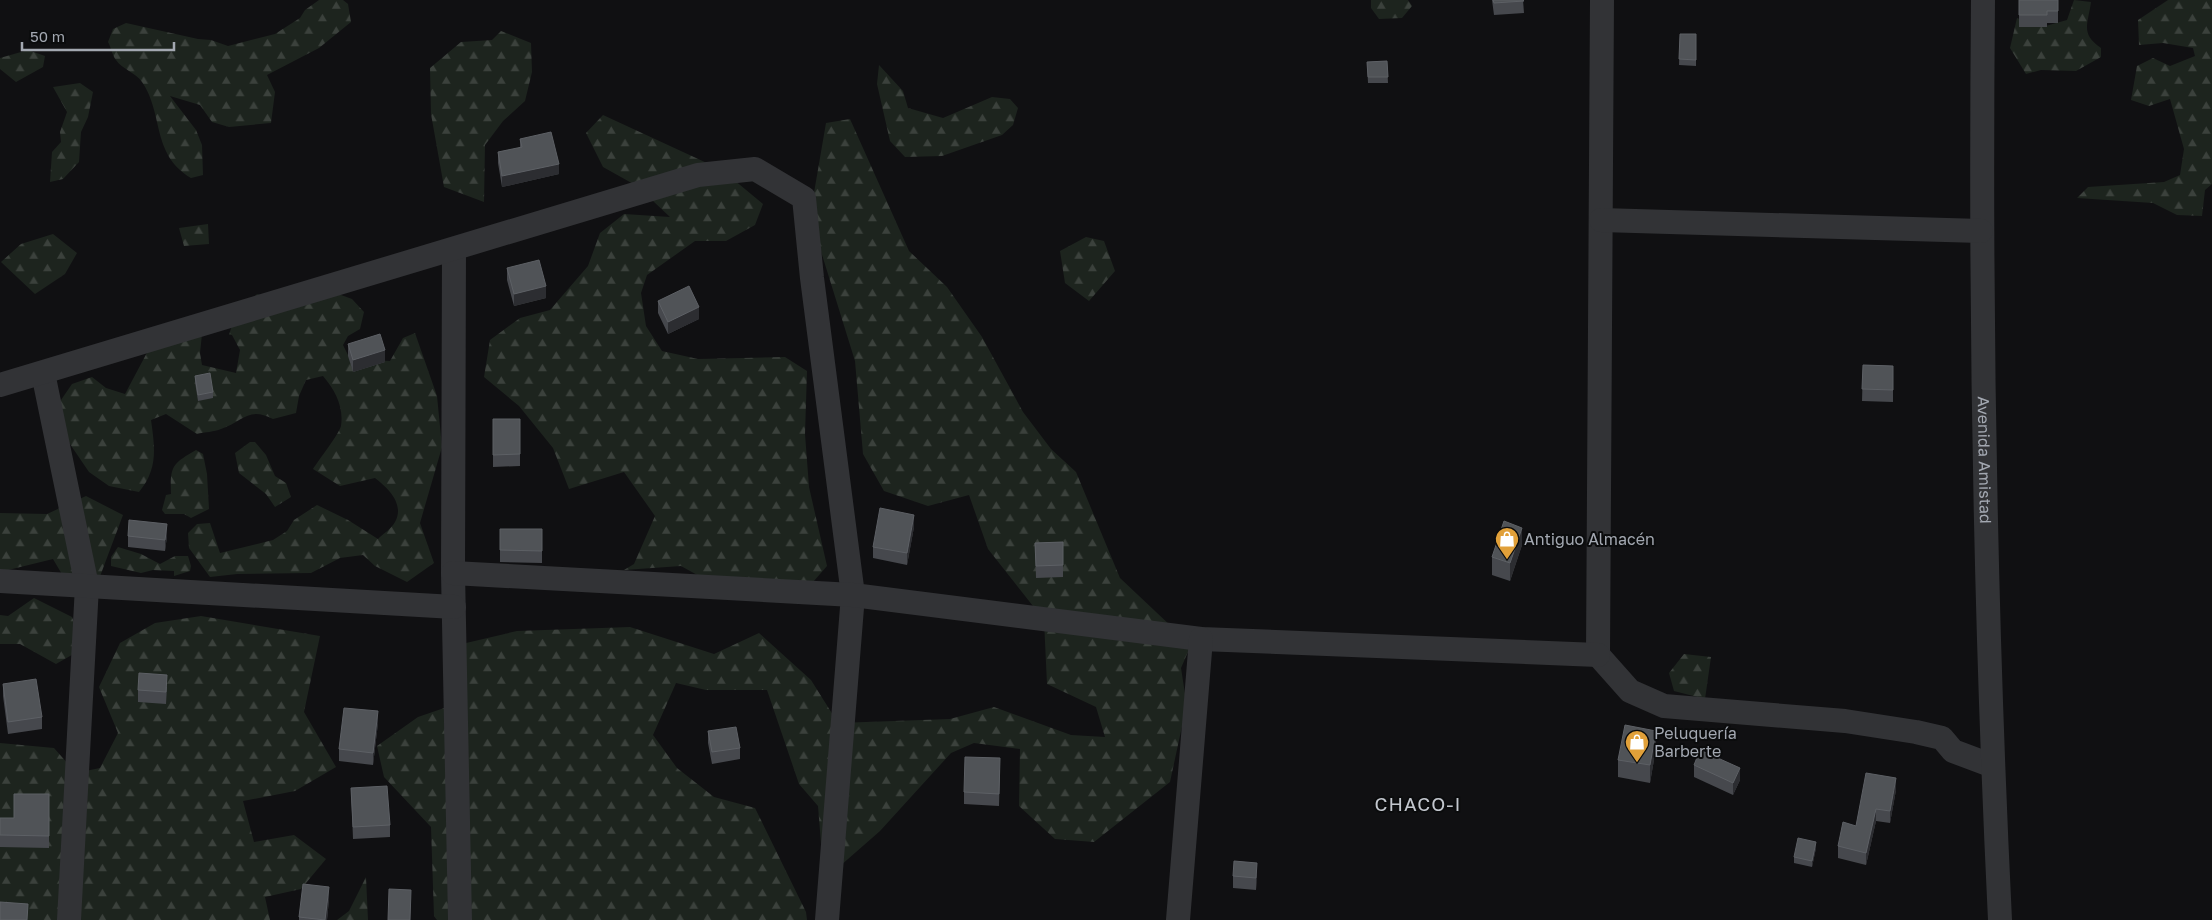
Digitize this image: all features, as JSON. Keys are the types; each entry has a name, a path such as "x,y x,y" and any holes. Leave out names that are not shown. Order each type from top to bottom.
{"street":[{"path":"1602,0 1598,655 1630,691 1664,706 1845,721 1916,732 1942,738 1953,751 1993,766"},
{"name":"Avenida Amistad","path":"1983,0 1980,231 1993,766 2000,920"},
{"path":"0,385 454,250 698,175 755,169 804,198 812,278 853,595 827,920"},
{"path":"1601,220 1980,231"},
{"path":"454,250 453,573 460,920"},
{"path":"43,372 86,586 69,920"},
{"path":"453,573 853,595 1201,639 1598,655"},
{"path":"0,581 454,607"},
{"path":"1178,920 1201,639"}],"green space":[{"path":"319,0 343,0 348,4 351,22 319,48 267,75 275,92 271,123 229,127 212,122 200,105 170,96 196,130 202,145 203,175 191,178 178,168 164,146 149,94 142,82 125,69 113,56 108,42 113,29 126,23 198,39 211,40 228,46 275,34 300,18 305,10"},
{"path":"1371,0 1408,0 1412,6 1402,18 1379,19 1371,8"},
{"path":"2074,0 2091,2 2087,28 2090,38 2101,48 2101,57 2076,71 2041,70 2026,74 2010,48 2017,18 2042,27 2067,20"},
{"path":"2168,0 2212,0 2212,184 2205,190 2202,216 2177,215 2153,203 2077,198 2088,187 2164,182 2180,175 2184,149 2170,99 2149,106 2131,100 2137,66 2153,58 2170,66 2195,56 2193,48 2163,43 2139,45 2138,20"},
{"path":"501,31 531,43 532,72 525,101 503,121 485,145 484,202 444,187 431,114 430,68 461,42 492,40"},
{"path":"28,50 45,56 43,67 16,82 0,69 0,58"},
{"path":"879,65 903,91 908,108 943,118 992,97 1010,99 1018,108 1013,125 1002,135 942,156 905,157 890,141 877,84"},
{"path":"80,83 93,92 88,117 81,132 79,162 63,179 50,182 52,152 61,142 60,132 67,112 53,87"},
{"path":"603,115 722,170 763,204 755,225 726,241 695,241 647,275 641,293 646,326 662,351 698,359 785,357 807,371 805,434 809,487 827,566 806,590 710,582 681,566 624,570 634,564 655,516 624,472 569,489 553,448 519,406 484,377 490,340 520,318 550,310 588,266 600,233 624,214 670,217 637,186 603,167 586,133"},
{"path":"850,119 909,251 947,287 982,337 1023,412 1051,449 1076,472 1120,578 1191,645 1181,668 1185,694 1184,717 1170,782 1094,842 1055,839 1019,806 1020,749 974,743 951,753 880,831 824,880 818,806 799,784 767,690 706,690 676,683 653,735 677,768 714,797 755,808 806,912 807,920 437,920 434,916 431,827 384,777 377,746 418,717 450,706 449,647 517,631 630,627 714,654 759,633 811,680 838,723 950,719 994,707 1071,735 1105,737 1096,707 1047,684 1044,620 988,549 969,495 928,506 884,491 863,454 855,361 810,216 826,123"},
{"path":"208,224 209,244 184,246 179,228"},
{"path":"53,234 77,253 65,274 35,294 1,262 21,244"},
{"path":"1086,237 1104,241 1115,271 1089,301 1065,283 1060,251"},
{"path":"330,291 352,299 364,312 360,329 348,336 343,345 350,359 390,361 403,338 415,333 437,396 442,447 420,523 434,563 407,582 375,566 363,555 340,558 311,573 237,574 210,577 189,548 188,533 197,524 210,523 220,553 273,540 287,531 294,520 317,505 348,520 378,539 395,522 398,509 394,497 375,478 340,486 313,469 333,441 341,426 342,419 338,399 323,376 306,380 299,396 296,413 273,419 264,415 251,415 218,430 197,434 166,414 151,420 154,458 149,475 139,492 109,486 89,472 59,428 61,400 72,384 92,377 106,388 125,394 150,347 202,334 200,353 202,365 236,373 240,350 232,335 229,335 234,319 257,294 300,307"},
{"path":"250,442 255,442 266,455 275,476 286,483 291,497 275,507 266,494 239,473 235,453"},
{"path":"196,450 203,454 207,474 209,509 191,518 184,514 165,514 162,510 166,495 171,494 172,471 177,463"},
{"path":"86,496 123,515 99,579 63,576 53,559 0,572 0,513 47,514"},
{"path":"118,547 141,554 160,564 175,556 188,556 191,566 190,571 174,576 174,571 153,570 141,573 111,566 111,557"},
{"path":"34,598 72,617 84,648 56,664 20,644 0,644 0,615 8,616"},
{"path":"201,616 320,636 304,712 336,767 295,791 243,801 254,842 294,835 326,859 301,889 265,897 270,920 0,920 0,743 54,748 76,773 100,768 118,733 99,687 120,643 155,623"},
{"path":"1684,654 1711,657 1705,699 1674,691 1669,673"},
{"path":"366,877 368,920 337,920 349,911"}],"building":[{"path":"1493,0 1523,0 1524,1 1494,3"},
{"path":"2019,0 2058,0 2058,11 2047,11 2047,15 2019,15"},
{"path":"1680,34 1696,34 1696,60 1679,59"},
{"path":"1387,61 1388,77 1368,77 1367,62"},
{"path":"551,132 559,164 502,176 498,152 522,147 520,139"},
{"path":"539,260 546,286 514,294 507,268"},
{"path":"689,286 699,307 668,322 658,301"},
{"path":"380,334 385,350 353,360 348,344"},
{"path":"1863,365 1893,366 1893,390 1862,389"},
{"path":"210,373 213,392 198,395 195,376"},
{"path":"493,419 520,419 520,454 493,455"},
{"path":"880,508 914,515 907,553 873,547"},
{"path":"129,520 167,524 165,540 128,536"},
{"path":"1504,521 1522,528 1510,563 1492,557"},
{"path":"500,529 542,529 542,551 500,550"},
{"path":"1063,542 1063,565 1036,566 1035,543"},
{"path":"139,673 167,675 166,692 138,690"},
{"path":"36,679 42,717 8,722 3,684"},
{"path":"344,708 378,711 373,753 339,749"},
{"path":"1625,725 1656,731 1650,765 1618,760"},
{"path":"736,727 740,748 712,752 708,731"},
{"path":"1700,750 1740,768 1733,783 1694,765"},
{"path":"965,757 1000,758 999,794 964,792"},
{"path":"1866,773 1896,778 1890,811 1876,809 1866,853 1838,846 1843,822 1856,826"},
{"path":"387,786 390,825 353,827 351,788"},
{"path":"14,794 49,794 49,836 0,835 0,818 14,818"},
{"path":"1798,838 1816,842 1812,861 1794,857"},
{"path":"1234,861 1257,863 1256,878 1233,876"},
{"path":"303,884 329,887 325,920 299,917"},
{"path":"389,889 411,890 410,920 388,920"},
{"path":"0,902 28,904 27,920 0,920"}],"place":[{"name":"Antiguo Almacén","path":"1507,560"},
{"name":"Peluquería Barberte","path":"1637,763"}],"district":[{"name":"CHACO-I","path":"1418,804"}]}
